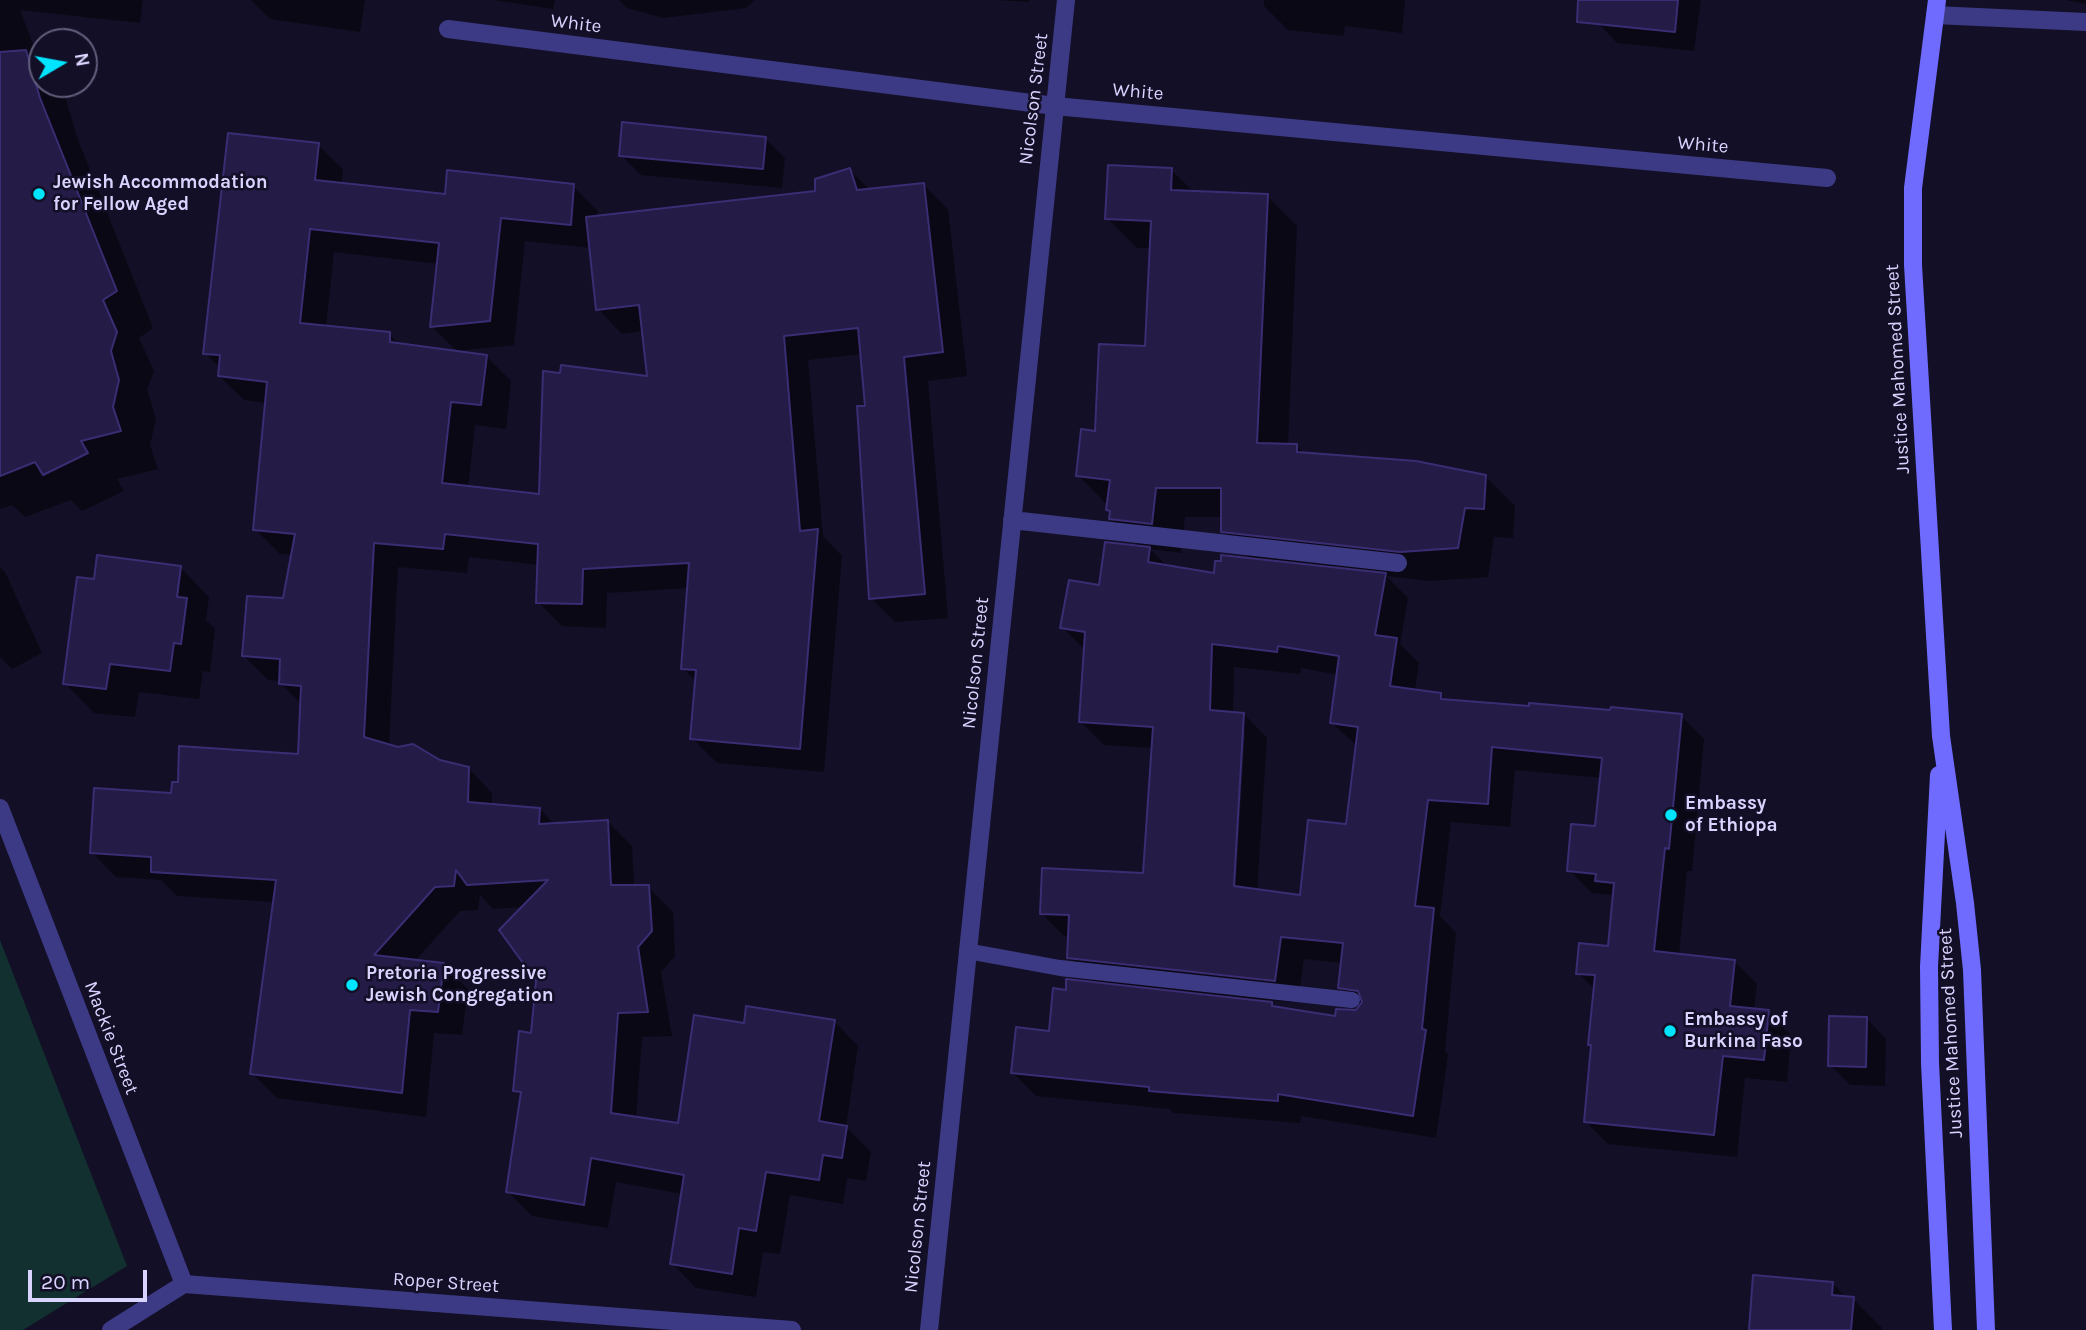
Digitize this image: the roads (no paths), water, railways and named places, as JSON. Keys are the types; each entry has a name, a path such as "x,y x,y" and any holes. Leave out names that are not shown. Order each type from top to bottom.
{"main road":[{"name":"Justice Mahomed Street","path":"1936,7 1913,188 1912,227 1941,736 1972,970 1986,1330"},
{"name":"Justice Mahomed Street","path":"1941,736 1929,967 1930,1063 1943,1330"}],"street":[{"name":"Nicolson Street","path":"929,1330 1066,0"},
{"path":"1936,7 2086,22"},
{"name":"White","path":"448,29 1055,106 1827,178"},
{"path":"1012,520 1398,563"},
{"name":"Mackie Street","path":"0,808 184,1284"},
{"path":"111,1330 184,1284"},
{"name":"Roper Street","path":"184,1284 792,1330"}],"lane":[{"path":"967,951 1060,968 1352,1000"}],"place":[{"name":"Jewish Accommodation for Fellow Aged","path":"39,194"},
{"name":"Embassy of Ethiopa","path":"1671,815"},
{"name":"Pretoria Progressive Jewish Congregation","path":"352,985"},
{"name":"Embassy of Burkina Faso","path":"1670,1031"}]}
